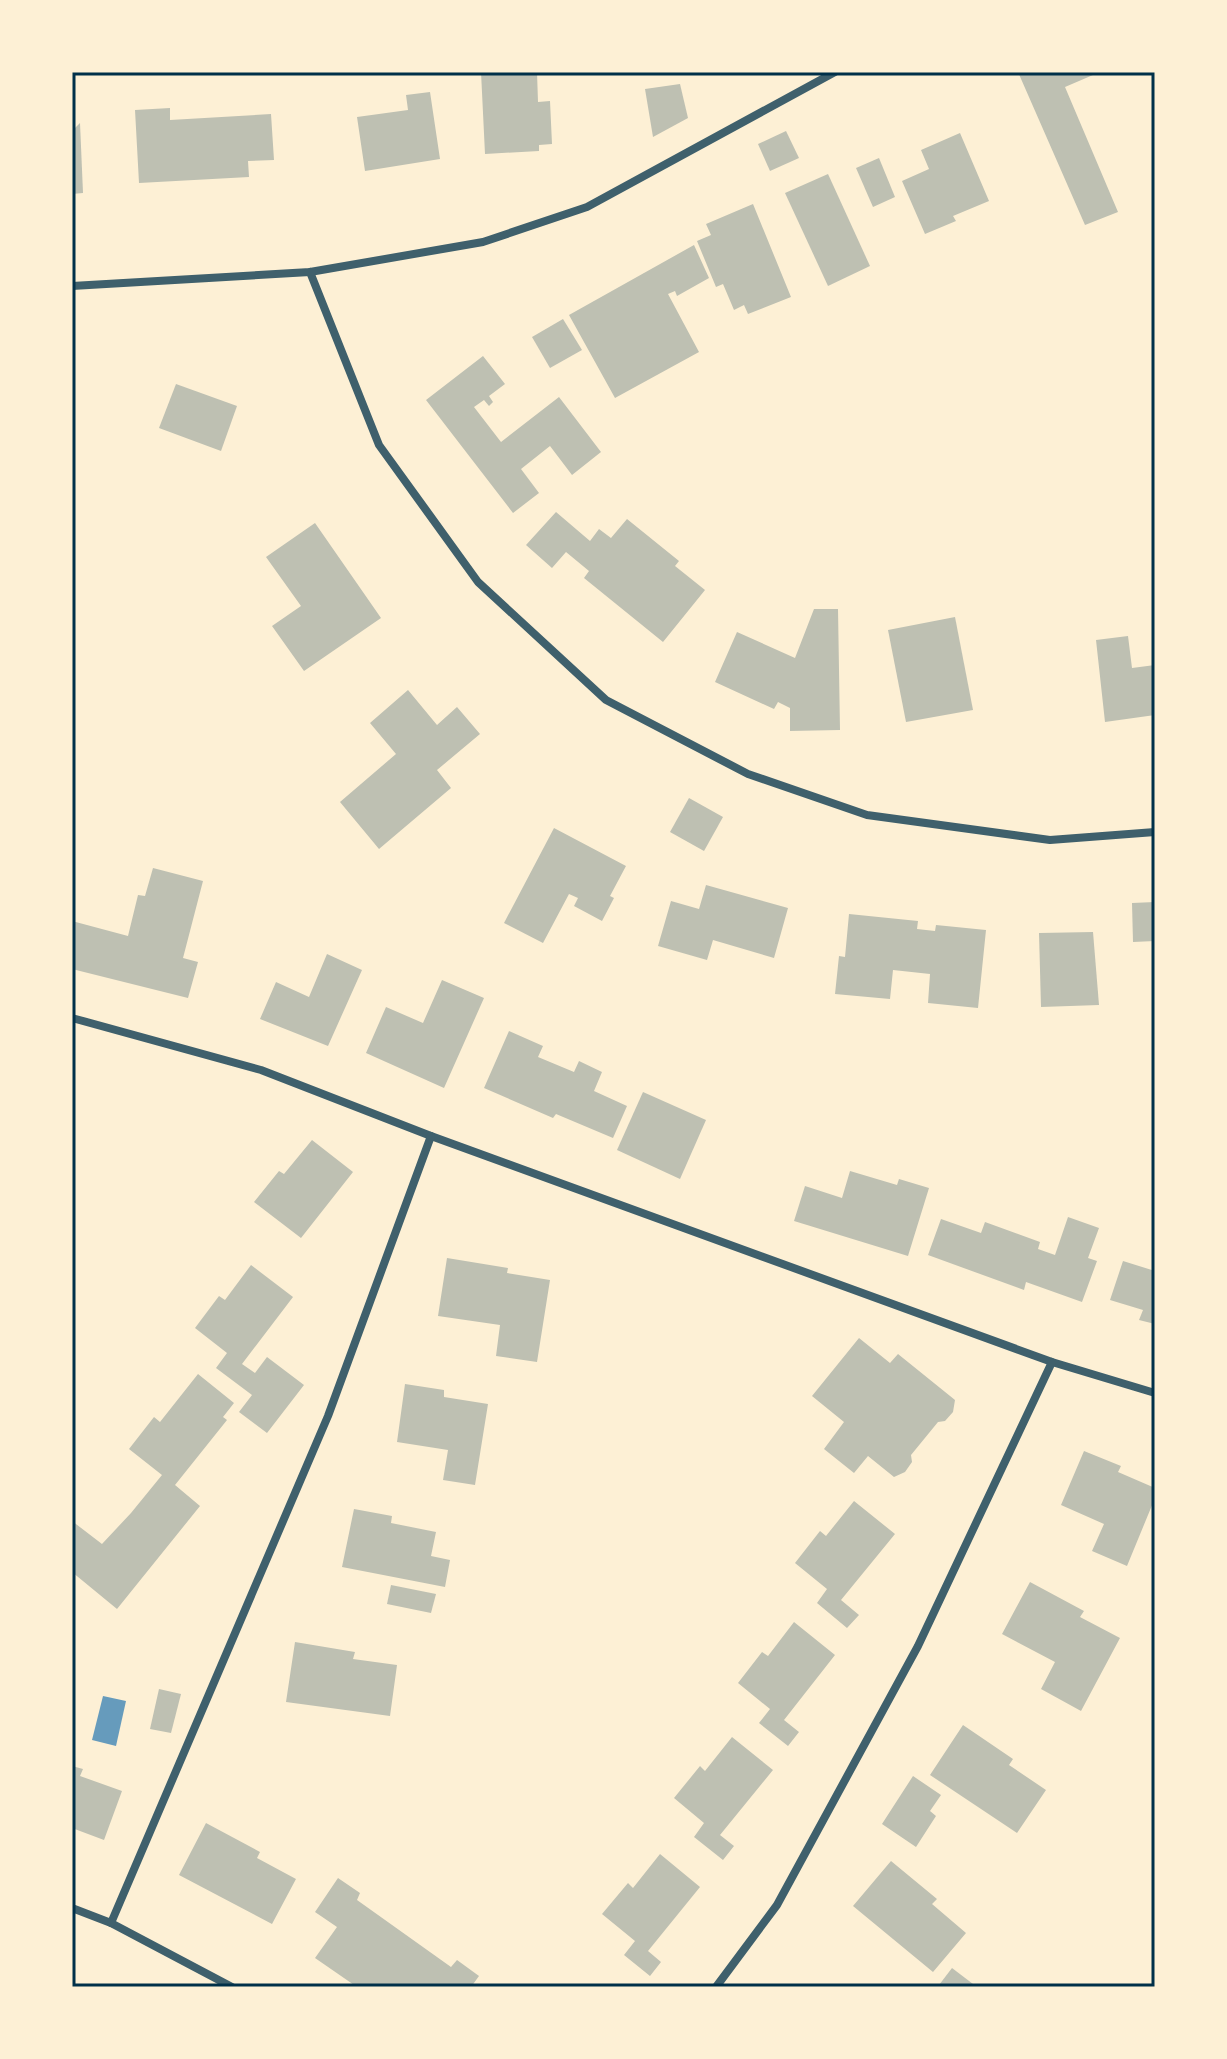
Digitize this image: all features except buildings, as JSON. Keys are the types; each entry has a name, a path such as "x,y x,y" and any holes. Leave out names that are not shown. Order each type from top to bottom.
{"street":[{"path":"72,286 310,272 483,242 587,207 835,72"},
{"path":"310,272 379,445 478,582 606,700 748,774 867,815 1050,840 1155,832"},
{"path":"72,1018 261,1070 431,1136 1052,1362 1155,1393"},
{"path":"111,1923 328,1416 431,1136"},
{"path":"716,1987 777,1905 918,1646 1052,1362"},
{"path":"72,1908 111,1923 232,1987"}],"water":[{"path":"103,1696 126,1701 116,1746 92,1740"}]}
